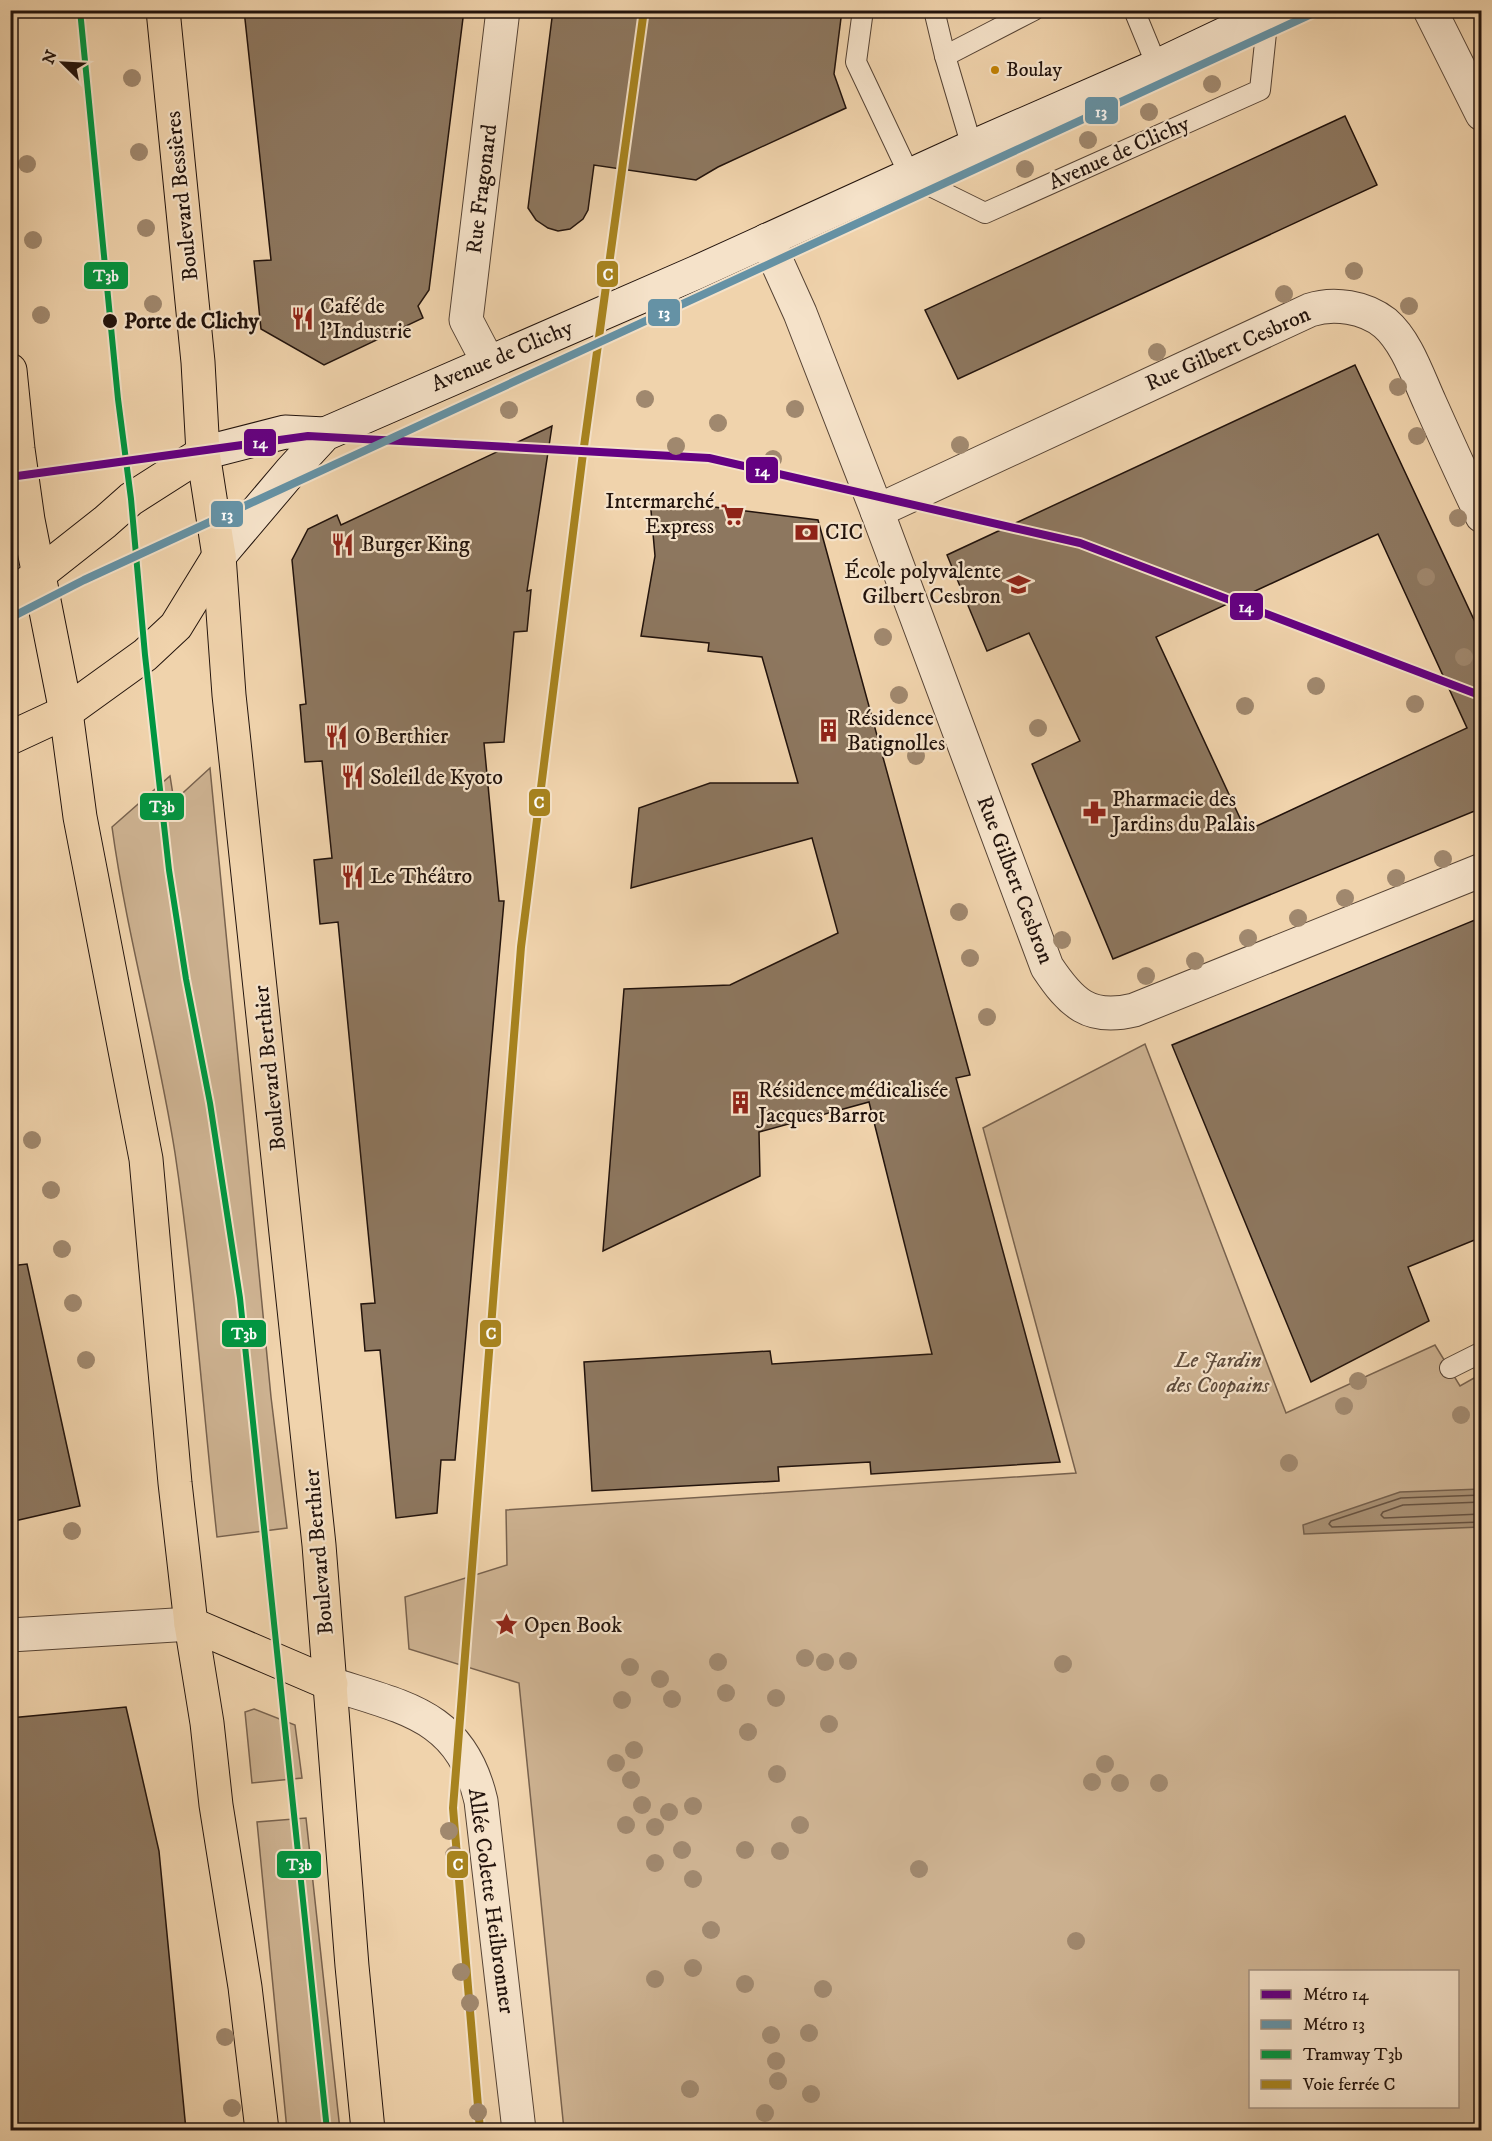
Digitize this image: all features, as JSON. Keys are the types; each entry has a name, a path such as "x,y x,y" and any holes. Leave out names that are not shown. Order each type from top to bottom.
{"main road":[{"name":"Boulevard Bessières","path":"163,10 197,351 203,453"},
{"path":"10,370 28,520 66,712 80,817 146,1159 175,1483 191,1624 207,1723 216,1805 245,1987 262,2130"},
{"name":"Boulevard Berthier","path":"203,453 219,556 230,695 312,1475 331,1684 352,1966 368,2130"},
{"path":"10,597 131,499 203,453"},
{"path":"10,738 66,712 145,655 176,626 219,556"},
{"path":"191,1624 331,1684"}],"street":[{"name":"Rue Fragonard","path":"488,363 466,320 503,10"},
{"path":"1430,10 1482,114"},
{"name":"Avenue de Clichy","path":"219,556 325,434 695,273 1157,66 1271,12"},
{"name":"Rue Gilbert Cesbron","path":"768,240 800,313 877,511 1047,968 1063,990 1084,1008 1101,1013 1118,1014 1134,1010 1482,870"},
{"name":"Rue Gilbert Cesbron","path":"877,511 1310,310 1335,307 1370,314 1386,324 1393,332 1410,361 1482,516"},
{"name":"Avenue de Clichy","path":"203,453 285,432 325,434"},
{"path":"10,1635 191,1624"},
{"name":"Allée Colette Heilbronner","path":"331,1684 400,1707 427,1720 455,1742 471,1767 481,1801 519,2130"}],"lane":[{"path":"863,10 856,62 910,176"},
{"path":"934,10 972,147"},
{"path":"945,56 1034,10"},
{"path":"1134,10 1157,66"},
{"name":"Avenue de Clichy","path":"910,176 985,213 1260,90 1271,12"},
{"path":"1450,1368 1482,1352"}],"green space":[{"path":"210,768 271,1397 287,1528 217,1537 193,1297 175,1153 118,868 112,827 170,776 174,801"},
{"name":"Le Jardin des Coopains","path":"1145,1044 1286,1413 1435,1345 1460,1386 1481,1374 1481,2130 564,2130 519,1683 409,1649 405,1597 507,1565 506,1510 1076,1473 983,1128"},
{"path":"254,1709 295,1725 302,1778 252,1783 245,1712"},
{"path":"306,1818 340,2130 287,2130 257,1822"}],"water":[{"path":"1481,1489 1481,1527 1304,1534 1303,1525 1400,1492"}],"building":[{"path":"244,10 464,10 429,290 418,306 423,318 324,365 261,329 254,261 271,260"},
{"path":"553,10 842,10 834,74 846,108 718,167 696,180 594,165 588,210 583,219 570,229 558,231 548,228 536,220 528,208"},
{"path":"1345,116 1377,185 958,379 925,310"},
{"path":"1355,365 1482,637 1482,808 1113,959 1032,764 1080,741 1029,633 987,651 947,555","holes":["1378,534 1467,728 1246,831 1156,637"]},
{"path":"552,426 527,591 531,590 527,631 514,632 504,742 484,743 499,901 504,901 455,1460 441,1460 437,1513 396,1518 380,1350 365,1351 361,1304 375,1303 338,922 320,924 314,860 332,858 322,761 305,762 300,705 306,704 292,560 308,529 337,515 341,525"},
{"path":"650,499 818,520 970,1075 956,1078 1060,1462 871,1474 870,1462 778,1467 779,1481 592,1491 584,1362 770,1351 772,1364 932,1354 869,1102 759,1132 760,1176 603,1251 624,989 730,985 838,933 812,838 631,888 639,808 710,783 798,783 762,657 708,651 709,643 641,636 655,556"},
{"path":"1482,917 1482,1237 1408,1267 1429,1321 1311,1382 1172,1045"},
{"path":"27,1264 80,1506 10,1522 10,1266"},
{"path":"126,1707 159,1851 186,2130 10,2130 10,1718"}],"metro line":[{"name":"13","path":"10,618 84,580 1320,10"},
{"name":"14","path":"10,477 308,436 709,458 1080,543 1482,696"}],"tram line":[{"name":"T3b","path":"80,10 118,399 131,499 145,655 169,870 186,979 210,1103 240,1298 327,2130"}],"rail line":[{"name":"C","path":"480,2130 453,1808 521,947 582,461 644,10"}],"place":[{"name":"Boulay","path":"995,70"},
{"name":"Café de l'Industrie","path":"302,319"},
{"name":"Porte de Clichy","path":"110,321"},
{"name":"Intermarché Express","path":"732,514"},
{"name":"CIC","path":"807,532"},
{"name":"Burger King","path":"343,544"},
{"name":"École polyvalente Gilbert Cesbron","path":"1019,584"},
{"name":"Résidence Batignolles","path":"829,731"},
{"name":"O Berthier","path":"337,736"},
{"name":"Soleil de Kyoto","path":"352,777"},
{"name":"Pharmacie des Jardins du Palais","path":"1094,812"},
{"name":"Le Théâtro","path":"352,876"},
{"name":"Résidence médicalisée Jacques Barrot","path":"740,1103"},
{"name":"Open Book","path":"506,1625"}]}
